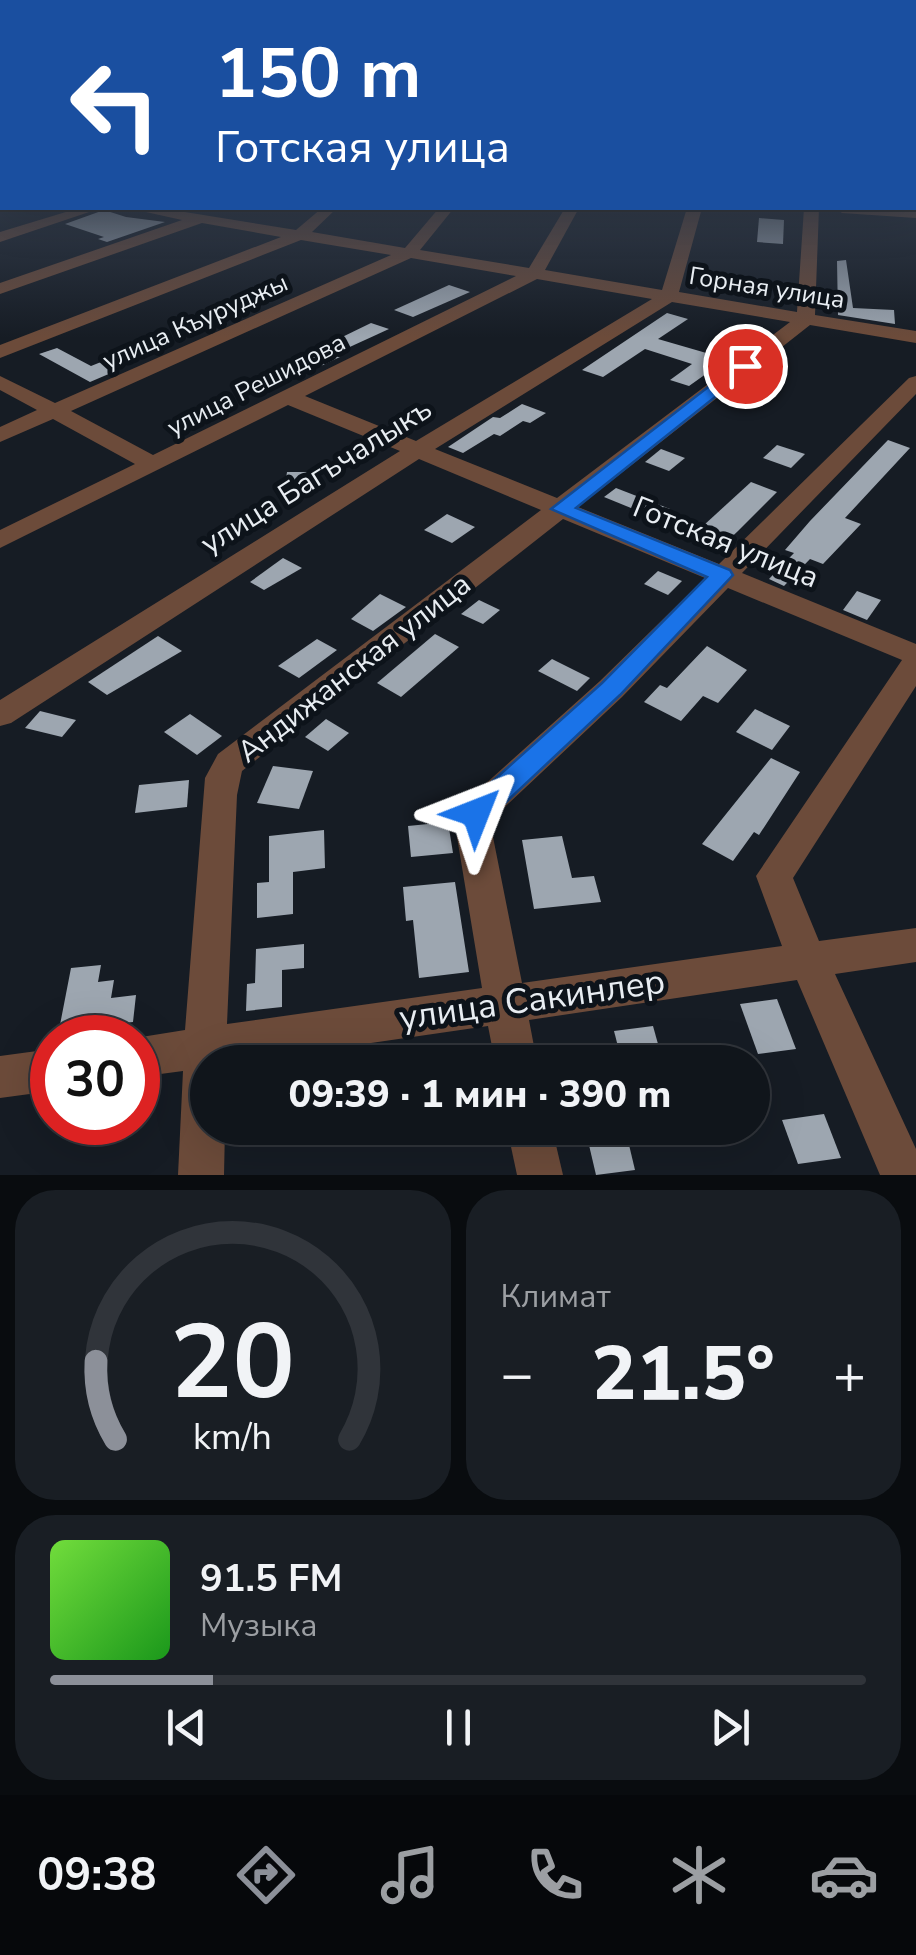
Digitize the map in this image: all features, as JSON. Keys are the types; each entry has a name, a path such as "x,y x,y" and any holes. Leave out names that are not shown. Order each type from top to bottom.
{"street":[{"path":"0,237 26,229"},
{"path":"0,288 166,229"},
{"name":"Горная улица","path":"275,229 916,337"},
{"path":"0,352 300,235 307,229"},
{"path":"409,253 429,229"},
{"path":"534,274 560,229"},
{"path":"669,296 689,229"},
{"path":"806,319 811,229"},
{"name":"улица Къуруджы","path":"0,435 409,253"},
{"name":"улица Решидова","path":"0,540 534,274"},
{"name":"улица Багъчалыкъ","path":"0,716 418,450 669,296"},
{"name":"Андижанская улица","path":"206,1045 220,794 222,778 230,763 806,319"},
{"path":"0,382 154,465"},
{"path":"512,1045 474,838 476,813 611,689 916,382"},
{"name":"Готская улица","path":"290,398 916,659"},
{"path":"904,1175 774,876 916,659"},
{"name":"улица Сакинлер","path":"220,1045 916,945"},
{"name":"улица Сакинлер","path":"160,1054 190,1049"},
{"path":"0,1078 30,1073"},
{"name":"Андижанская улица","path":"201,1175 202,1145"},
{"path":"534,1145 540,1175"}],"building":[{"path":"80,229 145,229 107,242 98,239 104,237"},
{"path":"758,229 784,229 783,244 757,242"},
{"path":"846,260 853,308 894,310 895,324 838,315 837,261"},
{"path":"449,285 470,292 413,317 394,310"},
{"path":"667,313 688,319 658,339 727,359 689,386 670,380 692,364 645,349 603,377 582,370"},
{"path":"371,323 389,329 341,351 336,340"},
{"path":"57,348 91,366 101,362 118,370 90,382 39,354"},
{"path":"322,350 340,357 295,378 276,371"},
{"path":"522,404 546,413 530,423 523,421 500,436 494,434 463,453 448,447 493,417 500,418"},
{"path":"888,440 910,448 845,518 861,524 823,564 810,559 784,586 769,579 794,553 785,550"},
{"path":"777,445 805,454 791,468 763,458"},
{"path":"661,449 685,458 669,471 645,462"},
{"path":"287,472 312,472 309,492 284,493"},
{"path":"751,482 777,492 720,548 692,536"},
{"path":"616,488 670,509 658,519 604,497"},
{"path":"447,514 475,527 452,543 424,530"},
{"path":"283,558 302,568 264,590 250,582"},
{"path":"658,571 682,581 668,595 644,584"},
{"path":"857,591 881,600 867,620 843,610"},
{"path":"380,594 406,607 373,631 351,619"},
{"path":"479,600 500,610 483,624 461,614"},
{"path":"435,634 459,647 401,697 377,683"},
{"path":"158,636 182,651 107,695 88,682"},
{"path":"317,639 337,650 299,678 278,666"},
{"path":"707,646 747,670 718,703 703,696 681,721 644,702 660,685 667,688"},
{"path":"552,659 590,678 577,691 538,671"},
{"path":"755,709 790,726 772,750 736,732"},
{"path":"40,711 76,720 62,737 25,728"},
{"path":"190,714 222,736 197,755 164,732"},
{"path":"326,719 349,733 328,751 305,737"},
{"path":"771,758 800,772 759,835 754,832 733,861 702,844"},
{"path":"273,766 313,771 299,809 257,803"},
{"path":"189,780 187,807 135,813 139,785"},
{"path":"448,822 453,853 411,857 408,826"},
{"path":"324,830 325,868 293,872 293,914 257,918 257,883 269,882 269,836"},
{"path":"562,836 572,878 594,876 601,902 534,909 522,840"},
{"path":"455,882 469,972 419,978 413,920 406,921 403,887"},
{"path":"304,944 304,968 282,970 282,1007 246,1011 247,984 255,983 256,949"},
{"path":"101,965 98,982 114,980 111,998 136,995 134,1015 62,1015 71,968"},
{"path":"777,999 796,1049 770,1052 770,1045 755,1045 740,1004"},
{"path":"653,1026 658,1045 618,1045 614,1031"},
{"path":"824,1114 841,1158 798,1164 782,1120"},
{"path":"589,1145 629,1145 635,1170 596,1175"}],"route":[{"path":"476,813 611,689 722,575 562,509 745,366"}]}
